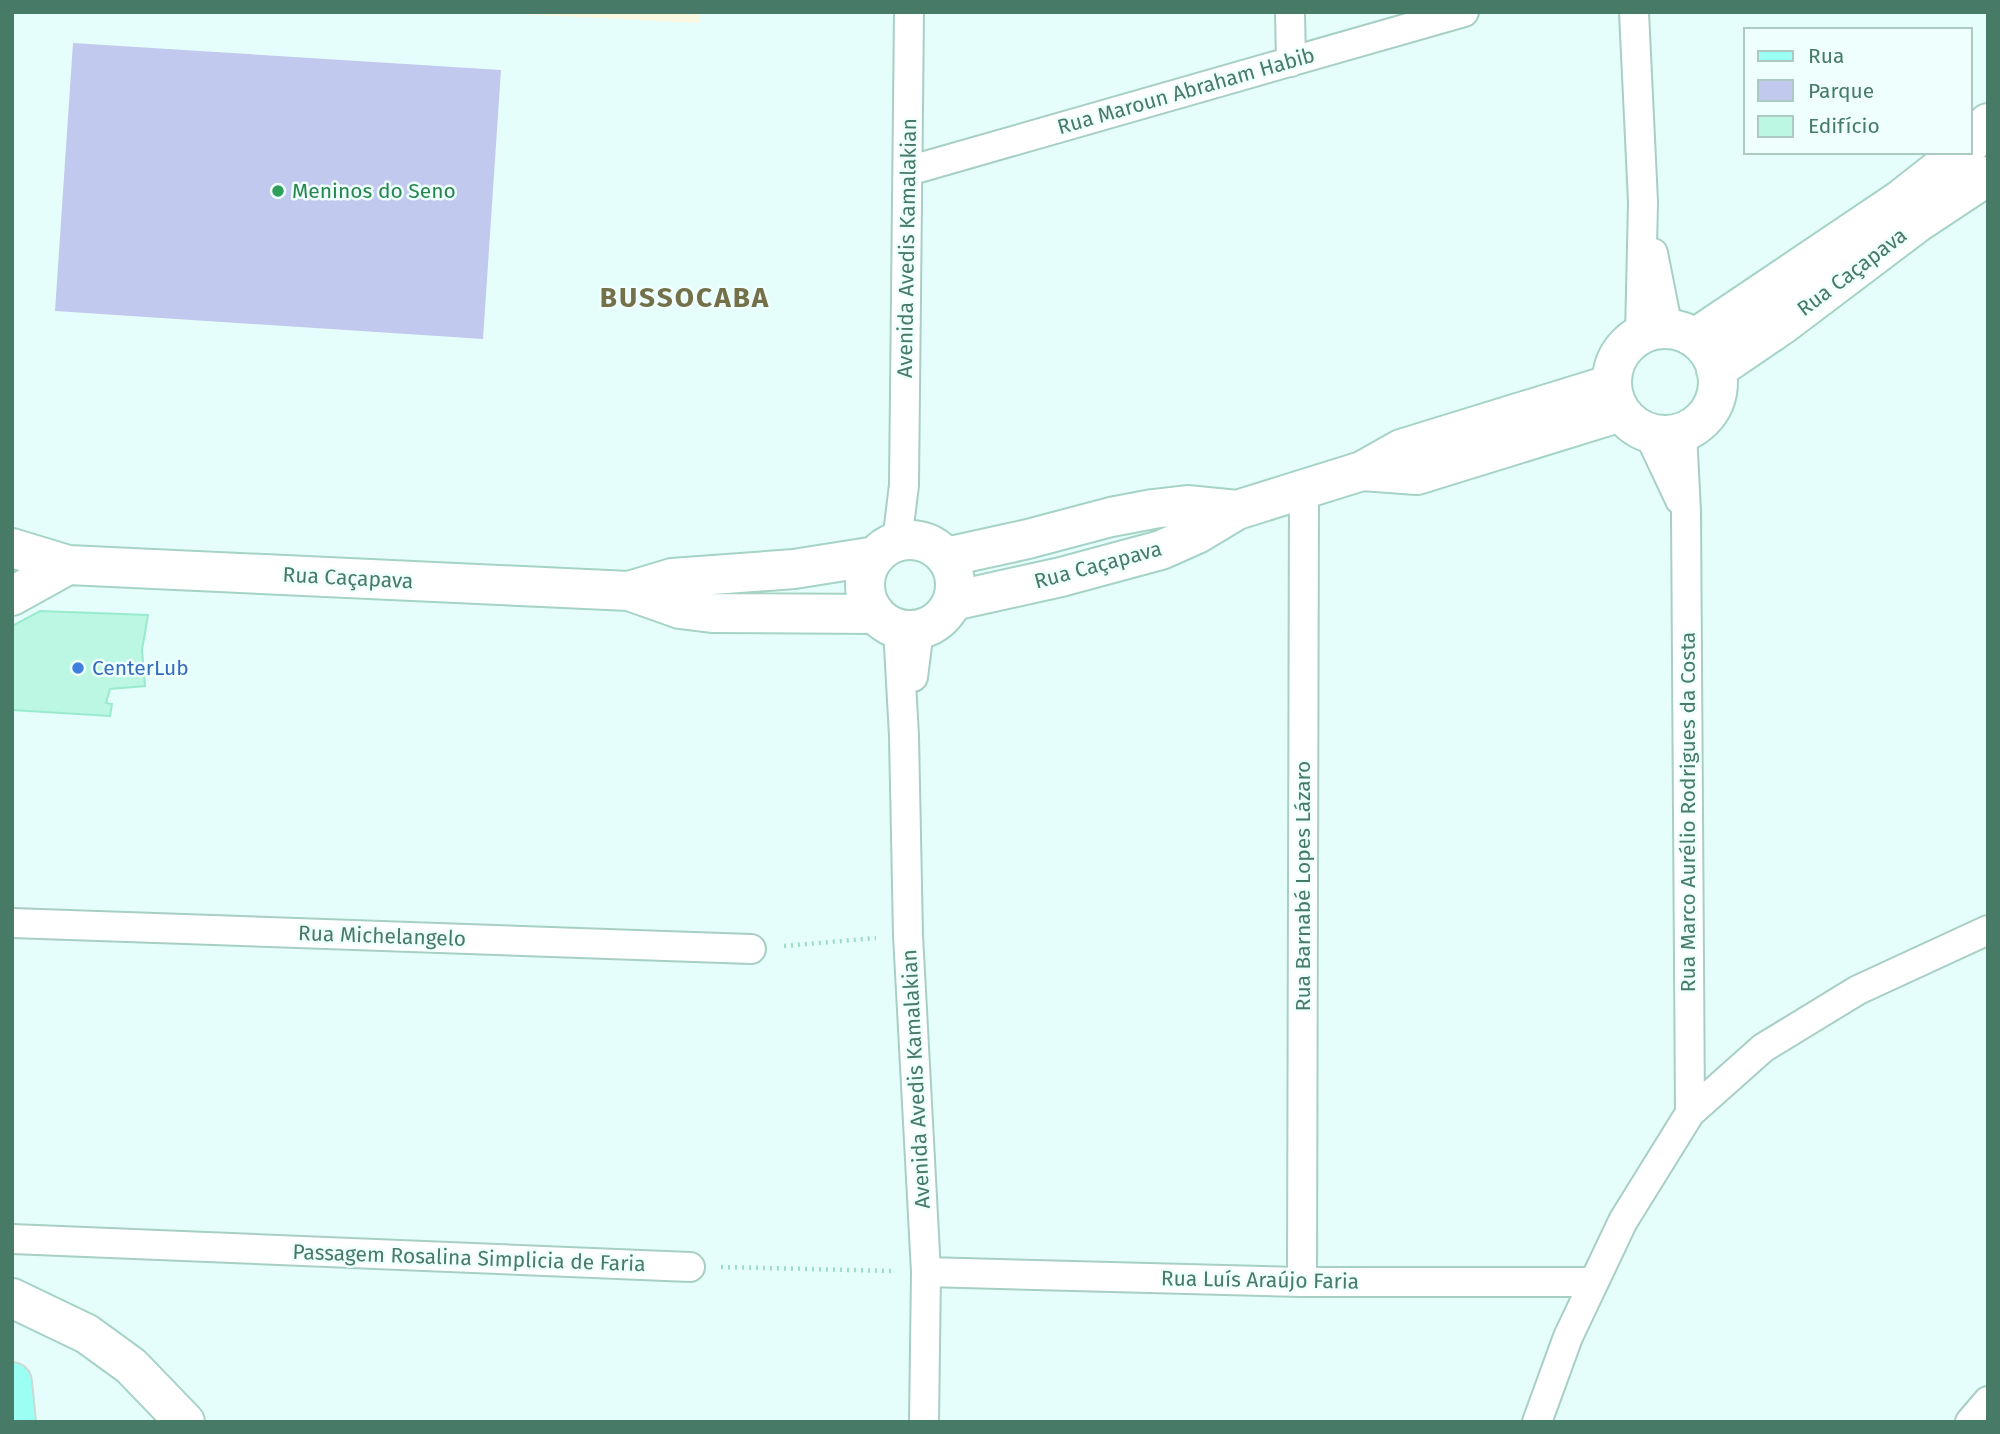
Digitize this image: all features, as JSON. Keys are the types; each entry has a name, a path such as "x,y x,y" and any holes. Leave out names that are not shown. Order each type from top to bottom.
{"main road":[{"path":"12,1382 16,1422"}],"street":[{"name":"Avenida Avedis Kamalakian","path":"909,12 904,485 910,549"},
{"path":"1290,12 1291,62"},
{"name":"Rua Maroun Abraham Habib","path":"908,170 1464,12"},
{"path":"1634,12 1643,202 1668,334"},
{"path":"1972,142 1988,123"},
{"name":"Rua Caçapava","path":"1668,334 1900,200 1958,154"},
{"name":"Rua Caçapava","path":"1716,369 1782,325 1917,223 1988,176"},
{"path":"1668,334 1712,357 1716,369 1718,385 1714,400 1707,414 1696,425 1641,415 1614,370 1619,356 1629,344 1668,334"},
{"name":"Rua Caçapava","path":"953,601 1061,577 1161,550 1197,534 1237,510 1362,471 1401,449 1641,415"},
{"name":"Rua Marco Aurélio Rodrigues da Costa","path":"1641,415 1686,512 1690,1112"},
{"name":"Rua Barnabé Lopes Lázaro","path":"1302,1282 1304,490"},
{"name":"Rua Caçapava","path":"629,591 672,578 794,569 910,549 1053,533 1153,509 1187,505 1237,510"},
{"path":"1111,517 1118,562"},
{"path":"1053,533 1061,577"},
{"name":"Rua Caçapava","path":"12,548 68,565 629,591 680,609 712,613 796,615 898,624"},
{"path":"910,549 953,570 956,586 953,601 939,619 898,624 868,601 865,585 869,569 910,549"},
{"path":"12,596 68,565"},
{"path":"794,569 796,615"},
{"name":"Avenida Avedis Kamalakian","path":"898,624 904,736 908,935 926,1272 924,1422"},
{"name":"Rua Michelangelo","path":"12,923 751,949"},
{"path":"1537,1422 1569,1337 1623,1221 1690,1112 1763,1048 1857,990 1988,930"},
{"name":"Passagem Rosalina Simplicia de Faria","path":"12,1239 690,1267"},
{"name":"Rua Luís Araújo Faria","path":"926,1272 1302,1282 1594,1282"},
{"path":"12,1298 87,1334 131,1366 185,1422"},
{"path":"1970,1422 1988,1401"}],"path":[{"path":"751,949 908,935"},
{"path":"690,1267 926,1272"}],"shaded area":[{"path":"479,12 699,12 700,23"}],"green space":[{"name":"Meninos do Seno","path":"73,43 501,70 483,339 55,311"}],"building":[{"name":"CenterLub","path":"40,611 148,615 142,650 145,686 110,689 106,703 112,704 110,716 12,710 12,626"}],"place":[{"name":"Meninos do Seno","path":"278,191"},
{"name":"CenterLub","path":"78,668"}],"district":[{"name":"BUSSOCABA","path":"685,297"}]}
